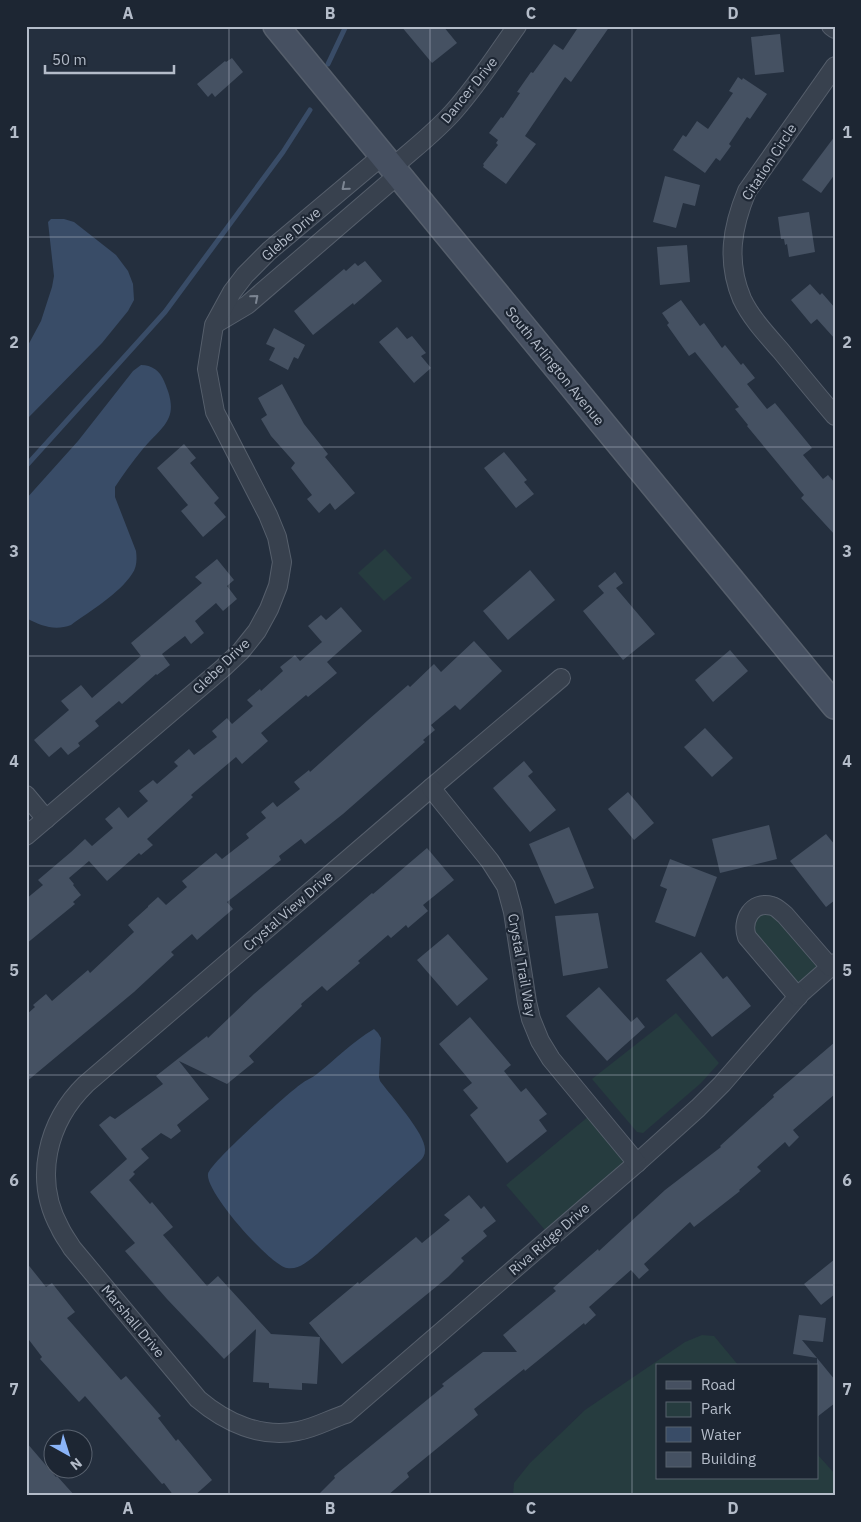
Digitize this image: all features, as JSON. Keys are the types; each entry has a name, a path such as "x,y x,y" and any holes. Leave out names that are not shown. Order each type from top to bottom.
{"main road":[{"name":"South Arlington Avenue","path":"276,26 835,706"}],"street":[{"name":"Dancer Drive","path":"391,166 439,127 454,112 517,26"},
{"path":"831,26 835,29"},
{"name":"Citation Circle","path":"835,66 747,191 738,213 732,244 733,268 742,298 755,320 835,416"},
{"name":"Glebe Drive","path":"26,836 241,651 257,631 269,609 278,586 282,562 277,537 268,515 215,412 207,369 214,325 232,292 245,275 269,251 391,166"},
{"name":"Glebe Drive","path":"214,325 247,306 391,166"},
{"name":"Crystal View Drive","path":"46,1165 52,1134 64,1110 77,1093 561,678"},
{"name":"Crystal Trail Way","path":"431,788 490,861 506,886 513,912 527,1002 531,1019 540,1041 551,1059 637,1163"},
{"path":"26,796 46,819"},
{"name":"Riva Ridge Drive","path":"270,1432 287,1433 298,1431 346,1414 698,1108 722,1084 798,997 832,965 778,909 774,906 766,905 757,907 748,915 746,920 745,930 747,937 798,997"},
{"name":"Marshall Drive","path":"46,1165 48,1198 60,1228 72,1248 198,1399 226,1420 253,1430 270,1432"}],"green space":[{"path":"385,549 412,578 384,601 358,573"},
{"path":"766,905 830,967 798,997 746,920"},
{"path":"676,1013 719,1063 701,1083 643,1133 637,1132 592,1079"},
{"path":"595,1111 637,1163 551,1237 506,1185"},
{"path":"702,1335 714,1336 737,1364 656,1364 656,1480 818,1480 818,1455 835,1474 835,1496 513,1496 514,1483 530,1463 585,1410 685,1342"}],"water":[{"path":"51,219 64,219 74,222 116,255 128,271 133,284 134,300 128,311 102,343 26,420 26,349 41,321 54,276 48,222"},
{"path":"141,365 152,367 160,374 169,394 171,404 168,420 138,455 115,487 115,497 136,551 135,569 112,595 71,625 54,628 37,623 26,618 26,499 78,441 133,371"},
{"path":"374,1029 381,1038 380,1081 420,1135 425,1150 423,1158 317,1254 295,1268 287,1268 267,1255 240,1227 217,1196 210,1183 208,1174 212,1167 235,1143 281,1101 301,1084 317,1074 358,1039"}],"building":[{"path":"401,26 443,26 457,43 432,63"},
{"path":"579,26 610,26 571,82 565,77 525,136 536,144 506,184 483,167 483,164 498,145 496,143 498,140 489,133 501,117 503,118 520,93 517,92 554,44 563,50"},
{"path":"780,34 784,72 755,75 751,37"},
{"path":"232,58 243,72 215,97 212,93 208,97 197,84 225,61"},
{"path":"738,77 742,80 743,78 767,94 750,119 747,117 729,144 731,146 720,161 716,158 705,173 673,150 683,135 686,137 697,121 708,129 733,93 729,91"},
{"path":"835,136 835,174 821,193 802,180"},
{"path":"665,176 700,185 695,206 683,203 676,228 653,222"},
{"path":"809,212 815,252 789,257 787,244 785,245 784,239 781,239 778,217"},
{"path":"687,245 690,282 660,285 657,247"},
{"path":"365,261 382,281 354,305 353,303 313,335 294,311 344,269 346,271 355,263 358,266"},
{"path":"810,284 820,295 822,293 835,308 835,339 817,319 811,324 791,300"},
{"path":"681,300 700,326 704,323 722,348 725,345 741,365 743,363 755,378 747,384 767,409 775,403 812,448 803,455 823,479 828,475 835,483 835,535 801,498 804,495 747,426 735,409 739,407 695,352 689,356 667,325 669,323 662,313"},
{"path":"397,327 407,339 412,336 426,353 421,356 431,368 414,383 379,342"},
{"path":"274,328 305,345 298,359 294,357 288,370 269,360 275,348 266,344"},
{"path":"282,384 304,424 328,454 325,457 355,493 335,510 330,503 319,513 307,499 312,495 291,468 295,463 271,436 261,419 267,415 258,398"},
{"path":"184,444 196,458 190,463 219,498 214,503 226,517 203,537 181,511 188,505 157,468"},
{"path":"504,452 527,480 524,482 534,494 516,508 484,468"},
{"path":"217,559 234,580 227,586 237,599 223,611 216,603 195,621 204,633 191,644 185,636 162,654 170,665 156,674 122,704 119,701 95,721 99,726 78,743 80,746 68,755 61,747 49,757 34,740 69,710 61,701 81,685 92,698 141,656 131,643 202,583 195,577"},
{"path":"530,570 555,600 508,640 483,611"},
{"path":"615,572 623,583 616,588 655,634 623,660 583,611 604,593 598,586"},
{"path":"341,607 362,631 327,662 337,673 308,697 306,695 261,733 268,741 242,764 236,757 191,795 193,797 147,839 153,845 141,855 139,853 107,881 89,861 69,878 81,895 73,902 75,904 26,944 26,899 43,885 38,880 85,839 92,846 113,828 105,819 119,807 128,818 148,801 139,791 153,780 157,784 178,766 174,762 189,749 194,755 217,737 212,731 227,718 232,724 253,706 247,700 260,689 261,691 283,671 280,667 295,655 300,661 322,642 308,626 321,615 326,620"},
{"path":"474,641 502,671 460,710 455,705 431,725 435,730 423,740 425,742 343,814 305,844 301,839 279,856 281,860 227,902 233,909 197,940 192,934 171,952 174,955 134,992 26,1082 26,1015 35,1007 33,1005 46,994 52,1001 88,970 90,973 134,932 128,925 158,897 166,905 187,887 182,881 216,853 222,859 249,838 246,834 266,818 261,812 273,802 277,807 300,789 294,782 309,770 310,772 408,685 410,687 434,664 441,672"},
{"path":"730,650 748,671 713,702 695,680"},
{"path":"705,728 733,758 712,777 684,747"},
{"path":"524,761 533,772 528,776 556,810 530,832 493,788"},
{"path":"628,792 654,823 634,840 608,809"},
{"path":"769,825 777,859 720,873 712,839"},
{"path":"569,827 594,888 555,904 529,844"},
{"path":"826,834 835,845 835,900 826,907 790,861"},
{"path":"427,848 454,880 423,905 428,911 408,928 406,925 391,938 388,935 358,961 360,963 327,991 322,986 301,1004 302,1006 249,1056 254,1062 227,1084 179,1061 209,1099 177,1125 181,1131 171,1139 161,1133 141,1149 149,1158 133,1172 135,1174 129,1180 150,1204 152,1202 173,1227 163,1235 207,1286 218,1276 271,1334 320,1337 317,1384 302,1383 302,1390 269,1388 269,1383 253,1382 256,1329 224,1359 125,1251 135,1243 90,1192 127,1159 99,1125 110,1116 115,1119 163,1084 156,1076 207,1036 208,1038 254,994"},
{"path":"670,859 717,877 695,937 655,922 667,889 660,886"},
{"path":"598,913 608,968 563,976 555,916"},
{"path":"448,934 488,979 457,1006 417,960"},
{"path":"701,952 723,979 727,976 751,1006 712,1037 666,980"},
{"path":"599,987 631,1022 637,1017 645,1027 607,1061 566,1016"},
{"path":"470,1017 511,1065 504,1071 521,1092 526,1088 547,1114 539,1120 547,1131 507,1163 470,1115 478,1108 463,1090 472,1083 439,1044"},
{"path":"835,1042 835,1094 793,1130 799,1137 789,1147 785,1142 757,1167 761,1171 740,1191 694,1227 690,1222 644,1264 649,1270 639,1279 631,1270 589,1307 596,1315 474,1409 478,1415 407,1473 409,1477 387,1496 317,1496 335,1478 334,1476 444,1386 442,1384 483,1352 517,1352 503,1335 556,1291 553,1288 598,1249 599,1251 665,1190 721,1147 774,1097 773,1095"},
{"path":"469,1195 481,1209 484,1206 496,1221 483,1231 487,1236 461,1258 464,1261 448,1277 342,1364 309,1323 416,1237 422,1243 450,1220 444,1215"},
{"path":"835,1259 835,1294 821,1305 804,1284"},
{"path":"26,1262 46,1287 52,1283 75,1312 67,1318 121,1380 126,1376 161,1416 158,1418 176,1441 178,1439 212,1480 194,1496 174,1496 85,1396 79,1402 40,1359 42,1357 26,1336"},
{"path":"799,1315 826,1318 823,1342 802,1340 817,1358 793,1354"},
{"path":"817,1358 835,1380 835,1403 818,1416 818,1364"},
{"path":"26,1442 42,1461 42,1480 61,1480 75,1496 26,1496"}],"waterway":[{"path":"328,64 346,26"},
{"path":"26,466 165,312 283,152 310,110"}]}
